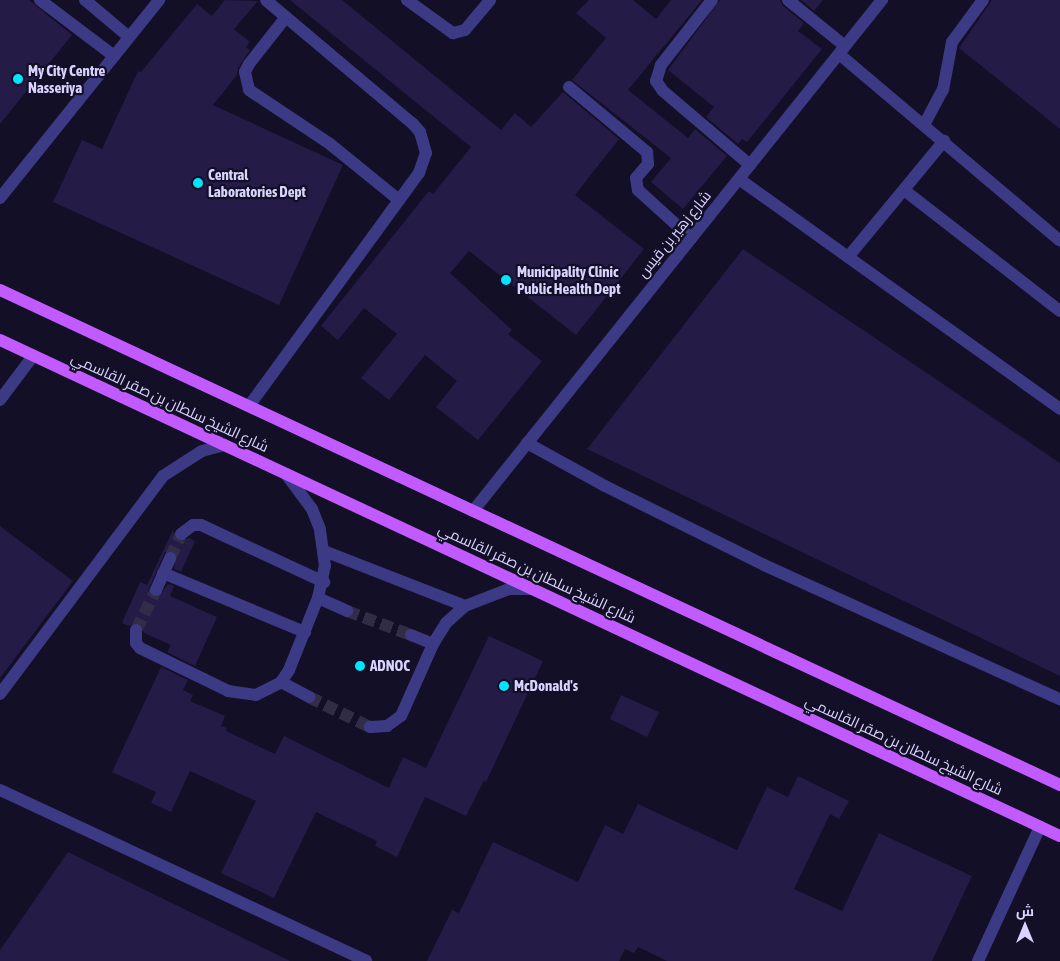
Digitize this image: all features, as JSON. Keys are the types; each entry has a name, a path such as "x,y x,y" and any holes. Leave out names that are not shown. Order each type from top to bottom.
{"main road":[{"name":"شارع الشيخ سلطان بن صقر القاسمي","path":"0,290 1060,785"},
{"name":"شارع الشيخ سلطان بن صقر القاسمي","path":"0,340 1060,836"}],"street":[{"path":"40,0 114,56"},
{"path":"85,0 129,37"},
{"path":"0,198 159,0"},
{"path":"249,406 424,163 425,142 420,132 266,0"},
{"path":"407,0 443,29 453,33 464,30 490,0"},
{"path":"712,0 661,65 656,81 663,91 750,165"},
{"path":"788,0 924,124 1060,241"},
{"name":"شارع زهير بن قيس","path":"473,511 882,0"},
{"path":"924,124 943,90 952,42 983,0"},
{"path":"286,18 249,64 245,72 249,90 330,144 399,200"},
{"path":"570,87 647,152 648,164 636,178 638,190 692,238"},
{"path":"848,257 944,141"},
{"path":"739,179 1060,409"},
{"path":"904,190 1060,311"},
{"path":"0,400 33,356"},
{"path":"527,444 702,535 1060,699"},
{"path":"0,694 163,476 195,454 224,445"},
{"path":"136,630 136,643 140,648 228,691 256,695 281,682 305,632 324,582 324,550 312,509 286,474"},
{"path":"181,534 193,525 201,525 324,582"},
{"path":"324,550 465,606"},
{"path":"156,590 170,558"},
{"path":"163,573 305,632"},
{"path":"370,727 388,726 401,716 433,644 446,623 465,606 510,589 533,589"},
{"path":"318,598 347,611"},
{"path":"411,635 433,644"},
{"path":"281,682 309,697"},
{"path":"0,790 344,955 366,961"},
{"path":"978,961 1040,827"}],"building":[{"name":"My City Centre Nasseriya","path":"0,0 29,0 72,35 0,124"},
{"name":"Central Laboratories Dept","path":"225,0 258,1 234,29 250,42 246,47 250,50 238,68 237,75 213,105 343,165 279,305 53,202 82,140 102,149 138,71 141,72 197,4 212,16"},
{"name":"Municipality Clinic Public Health Dept","path":"290,0 342,0 501,130 515,113 531,127 563,92 619,139 575,195 644,249 576,335 469,251 450,273 512,330 508,334 542,361 478,440 436,407 457,381 425,355 389,400 361,378 397,334 364,308 338,340 321,326 429,191 433,194 471,147"},
{"path":"589,0 633,0 656,19 671,0 702,0 628,90 688,138 695,129 727,156 683,209 651,182 671,158 572,80 606,38 576,13"},
{"path":"720,0 780,0 783,6 804,23 798,31 822,49 747,142 742,139 738,144 706,117 714,107 668,70"},
{"path":"801,0 823,0 814,11"},
{"path":"992,0 1060,0 1060,129 959,48"},
{"path":"743,249 1060,463 1060,676 587,449"},
{"path":"0,526 73,581 0,678"},
{"path":"173,530 177,541 189,538 195,541 181,572 174,569 176,553 165,552 148,591 157,598 168,584 174,586 170,596 217,617 195,666 167,652 171,645 144,633 140,623 136,622 129,626 122,623 140,582 147,585"},
{"path":"489,636 543,661 486,782 484,780 466,816 425,797 397,857 375,846 377,841 316,812 274,898 221,873 256,801 190,771 171,812 151,803 156,792 112,772 161,667 188,680 183,690 193,695 190,701 225,716 221,726 227,728 226,731 275,754 284,736 389,788 403,757 426,768"},
{"path":"621,695 659,712 647,737 610,719"},
{"path":"798,776 849,801 839,819 830,814 794,889 842,911 879,833 972,876 932,961 667,961 638,947 634,953 625,949 619,961 427,961 452,910 459,913 493,842 578,882 605,825 623,834 638,804 737,850 767,787 788,797"},
{"path":"68,852 290,961 0,961 0,950"}],"tunnel":[{"path":"170,558 181,534"},
{"path":"136,630 156,590"},
{"path":"347,611 411,635"},
{"path":"309,697 370,727"}],"place":[{"name":"My City Centre Nasseriya","path":"18,79"},
{"name":"Central Laboratories Dept","path":"198,183"},
{"name":"Municipality Clinic Public Health Dept","path":"506,280"},
{"name":"ADNOC","path":"360,666"},
{"name":"McDonald's","path":"504,686"}]}
